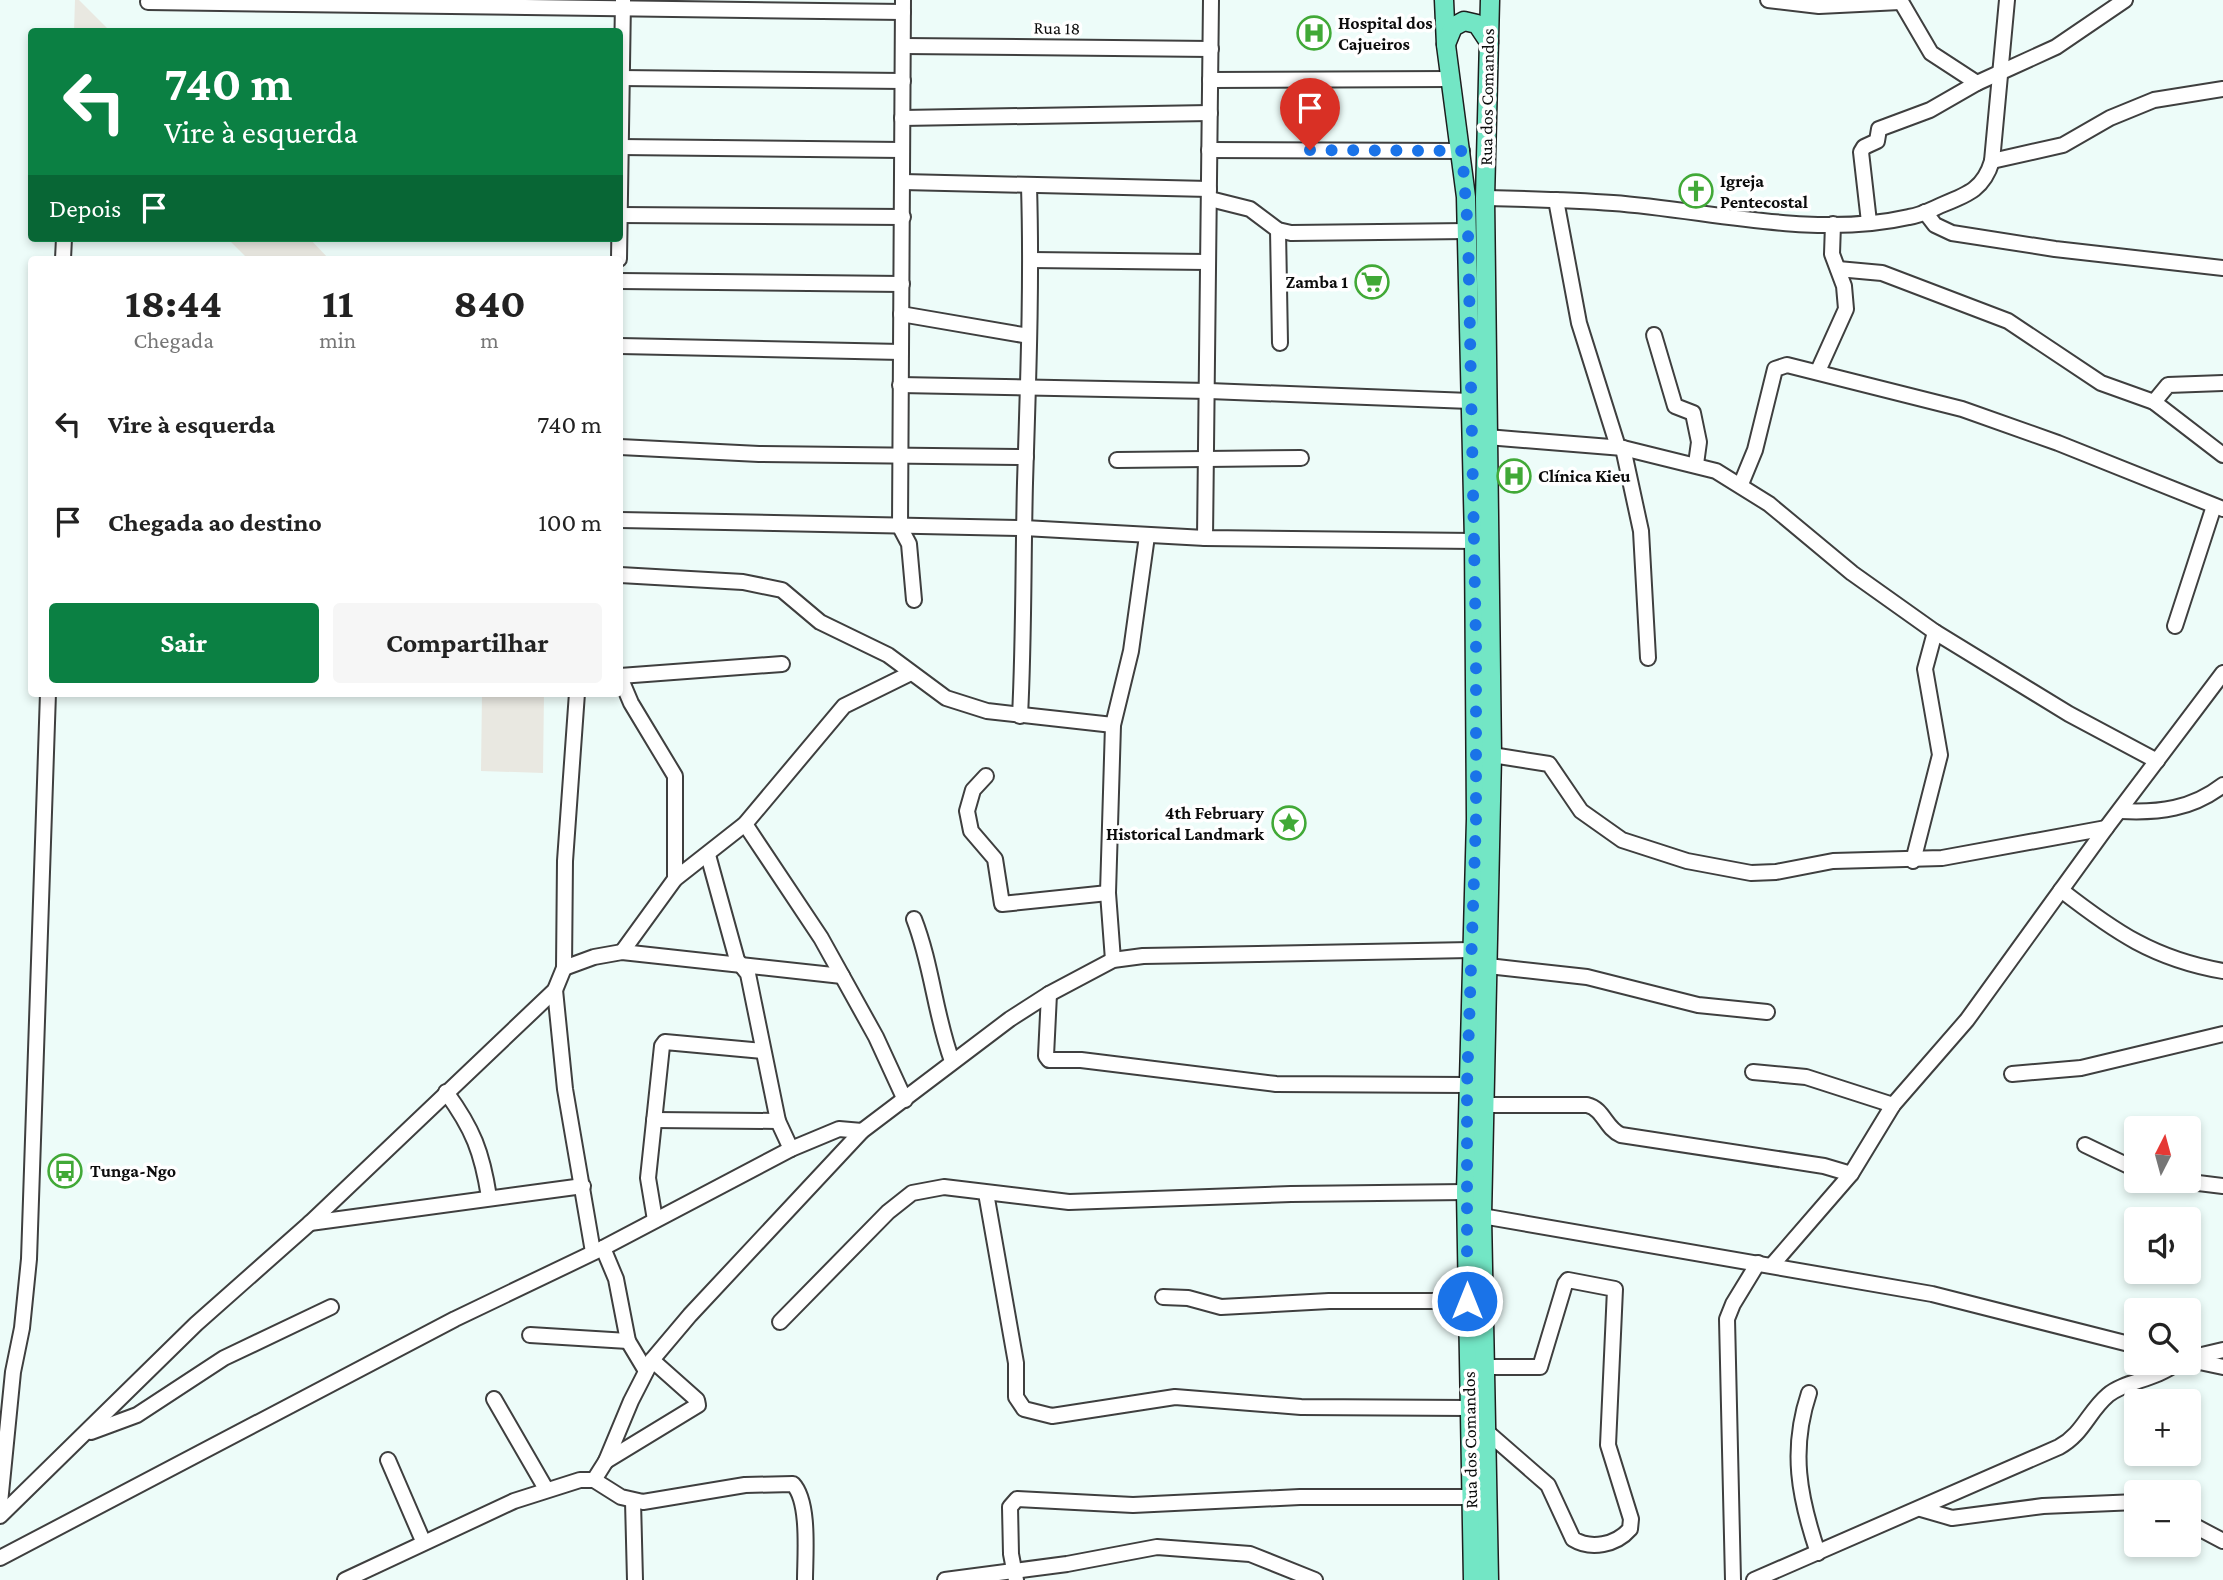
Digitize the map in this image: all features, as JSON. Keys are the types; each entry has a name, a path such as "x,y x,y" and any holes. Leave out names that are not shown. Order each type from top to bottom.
{"main road":[{"name":"Rua dos Comandos","path":"1444,0 1446,45 1462,151 1468,231 1474,541 1476,819 1466,1192 1473,1580"},
{"name":"Rua dos Comandos","path":"1489,1580 1482,1216 1492,755 1485,198 1490,0"},
{"path":"1446,45 1453,27 1464,20 1477,24 1489,42"}],"street":[{"path":"1205,538 1209,391 1211,0"},
{"path":"1768,0 1819,6 1900,1 1931,53 1977,83"},
{"path":"1485,198 1556,200 1833,224 1869,222 1926,212 1973,192 1988,175 1992,161 2007,0"},
{"path":"1869,222 1863,149 1877,141 1879,129 1930,110 1977,83 2056,47 2125,0"},
{"path":"148,2 903,6 900,527 909,544 914,600"},
{"path":"621,28 622,5"},
{"name":"Rua 18","path":"904,46 1210,49"},
{"path":"623,78 903,81"},
{"path":"1210,80 1451,79"},
{"path":"1992,161 2063,145 2110,118 2154,100 2223,89"},
{"path":"902,118 1210,113"},
{"path":"623,147 902,150"},
{"path":"1209,150 1462,151"},
{"path":"903,182 1209,194 1250,209 1278,230 1291,233 1468,231"},
{"path":"1020,716 1025,614 1024,528 1029,387 1029,186"},
{"path":"1556,200 1579,323 1620,448 1641,531 1648,658"},
{"path":"1926,212 1935,225 1952,233 2055,249 2223,268"},
{"path":"623,215 903,217"},
{"path":"1818,371 1846,309 1844,286 1832,254 1833,224"},
{"path":"1278,230 1280,343"},
{"path":"1031,260 1208,262"},
{"path":"1838,270 1882,273 1986,312 2025,330 2101,383 2154,402 2223,455"},
{"path":"623,281 902,284"},
{"path":"901,314 1029,336"},
{"path":"1654,335 1675,406 1693,413 1699,442 1696,464"},
{"path":"623,346 901,352"},
{"path":"1741,484 1755,450 1775,369 1787,365 1818,371 1962,409 2058,443 2219,508 2175,626"},
{"path":"2154,402 2168,385 2223,383"},
{"path":"900,385 1209,391 1470,401"},
{"path":"1487,437 1620,448 1696,464 1741,484 1852,573 1936,632 2069,714 2157,761"},
{"path":"623,447 759,454 1026,457"},
{"path":"1117,460 1301,458"},
{"path":"623,520 1024,528 1205,538 1474,541"},
{"path":"1113,960 1108,893 1112,725 1131,651 1147,536"},
{"path":"623,575 743,582 782,590 820,622 866,642 946,698 977,709 1020,716 1112,725"},
{"path":"1913,861 1940,755 1925,669 1936,632"},
{"path":"623,677 782,664"},
{"path":"622,952 675,879 745,824 845,706 911,673"},
{"path":"1733,1580 1727,1319 1732,1304 1765,1264 1851,1174 1893,1105 1968,1020 2106,828 2223,673"},
{"path":"623,684 631,703 676,776 675,879"},
{"path":"0,1503 13,1372 23,1317 29,1259 48,697"},
{"path":"0,1516 196,1324 310,1223 555,990 564,968 565,861 577,697"},
{"path":"1492,755 1549,764 1573,803 1597,825 1622,840 1687,861 1751,873 1776,872 1833,861 1913,861 2106,828"},
{"path":"986,776 973,790 967,811 971,831 995,859 1002,904 1108,893"},
{"path":"2121,811 2170,809 2206,798 2223,785"},
{"path":"745,824 821,938 876,1037 905,1100"},
{"path":"708,855 737,960 748,974 778,1121 791,1149"},
{"path":"2061,890 2134,943 2184,964 2223,971"},
{"path":"914,919 925,950 937,1014 952,1061"},
{"path":"594,1480 606,1461 649,1366 690,1315 862,1131 952,1061 1049,994 1113,960 1226,953 1471,950"},
{"path":"564,968 594,957 622,952 842,976"},
{"path":"1488,966 1587,977 1698,1005 1768,1013"},
{"path":"555,990 565,1089 583,1186 598,1250 616,1279 628,1341 649,1366 697,1400 697,1407 606,1461"},
{"path":"1049,994 1046,1056 1049,1060 1081,1060 1276,1084 1467,1085"},
{"path":"2012,1074 2081,1068 2223,1034"},
{"path":"654,1220 647,1186 663,1044 763,1051"},
{"path":"1753,1072 1806,1077 1893,1105"},
{"path":"446,1091 475,1136 483,1159 489,1197"},
{"path":"1483,1105 1587,1105 1598,1109 1609,1127 1621,1135 1824,1166 1851,1174"},
{"path":"654,1120 778,1121"},
{"path":"0,1558 443,1325 598,1250 791,1149 839,1129 862,1131"},
{"path":"2085,1145 2124,1164"},
{"path":"2202,1183 2223,1185"},
{"path":"310,1223 583,1186"},
{"path":"780,1322 888,1212 912,1193 943,1187 1069,1202 1291,1194 1466,1192"},
{"path":"986,1192 1016,1363 1016,1397 1024,1409 1032,1413 1052,1416 1175,1397 1291,1407 1469,1408"},
{"path":"1482,1216 1932,1294 2124,1343"},
{"path":"1485,1367 1540,1367 1565,1284 1569,1280 1615,1289 1608,1445 1631,1519 1630,1529 1616,1540 1602,1544 1578,1542 1548,1485 1486,1431"},
{"path":"1163,1297 1188,1298 1221,1307 1329,1301 1467,1301"},
{"path":"86,1434 136,1415 224,1358 331,1307"},
{"path":"530,1335 628,1341"},
{"path":"2201,1356 2223,1350"},
{"path":"2201,1362 2223,1367"},
{"path":"1754,1580 1921,1509 1976,1481 2068,1442 2081,1432 2109,1394 2159,1375"},
{"path":"1809,1393 1803,1415 1799,1493 1818,1553"},
{"path":"494,1399 547,1489"},
{"path":"388,1460 423,1541"},
{"path":"345,1580 423,1541 547,1489 580,1480 594,1480 633,1501 666,1500 745,1485 793,1484 801,1497 804,1517 806,1580"},
{"path":"1015,1576 1010,1507 1017,1499 1133,1505 1300,1497 1472,1497"},
{"path":"633,1501 635,1580"},
{"path":"1921,1509 1951,1518 2043,1506 2124,1503"},
{"path":"2201,1529 2223,1541"},
{"path":"945,1580 1015,1576 1157,1547 1250,1554 1315,1580"}],"shaded area":[{"path":"75,0 79,0 107,28 74,28"},
{"path":"231,242 313,242 326,256 245,256"},
{"path":"482,697 544,697 543,773 481,771"}],"place":[{"name":"Hospital dos Cajueiros","path":"1314,33"},
{"name":"Igreja Pentecostal","path":"1696,191"},
{"name":"Zamba 1","path":"1372,282"},
{"name":"Clínica Kieu","path":"1514,476"},
{"name":"4th February Historical Landmark","path":"1289,823"},
{"name":"Tunga-Ngo","path":"65,1171"}],"route":[{"path":"1310,150 1462,151 1468,231 1476,646 1476,819 1467,1085 1467,1301"}]}
